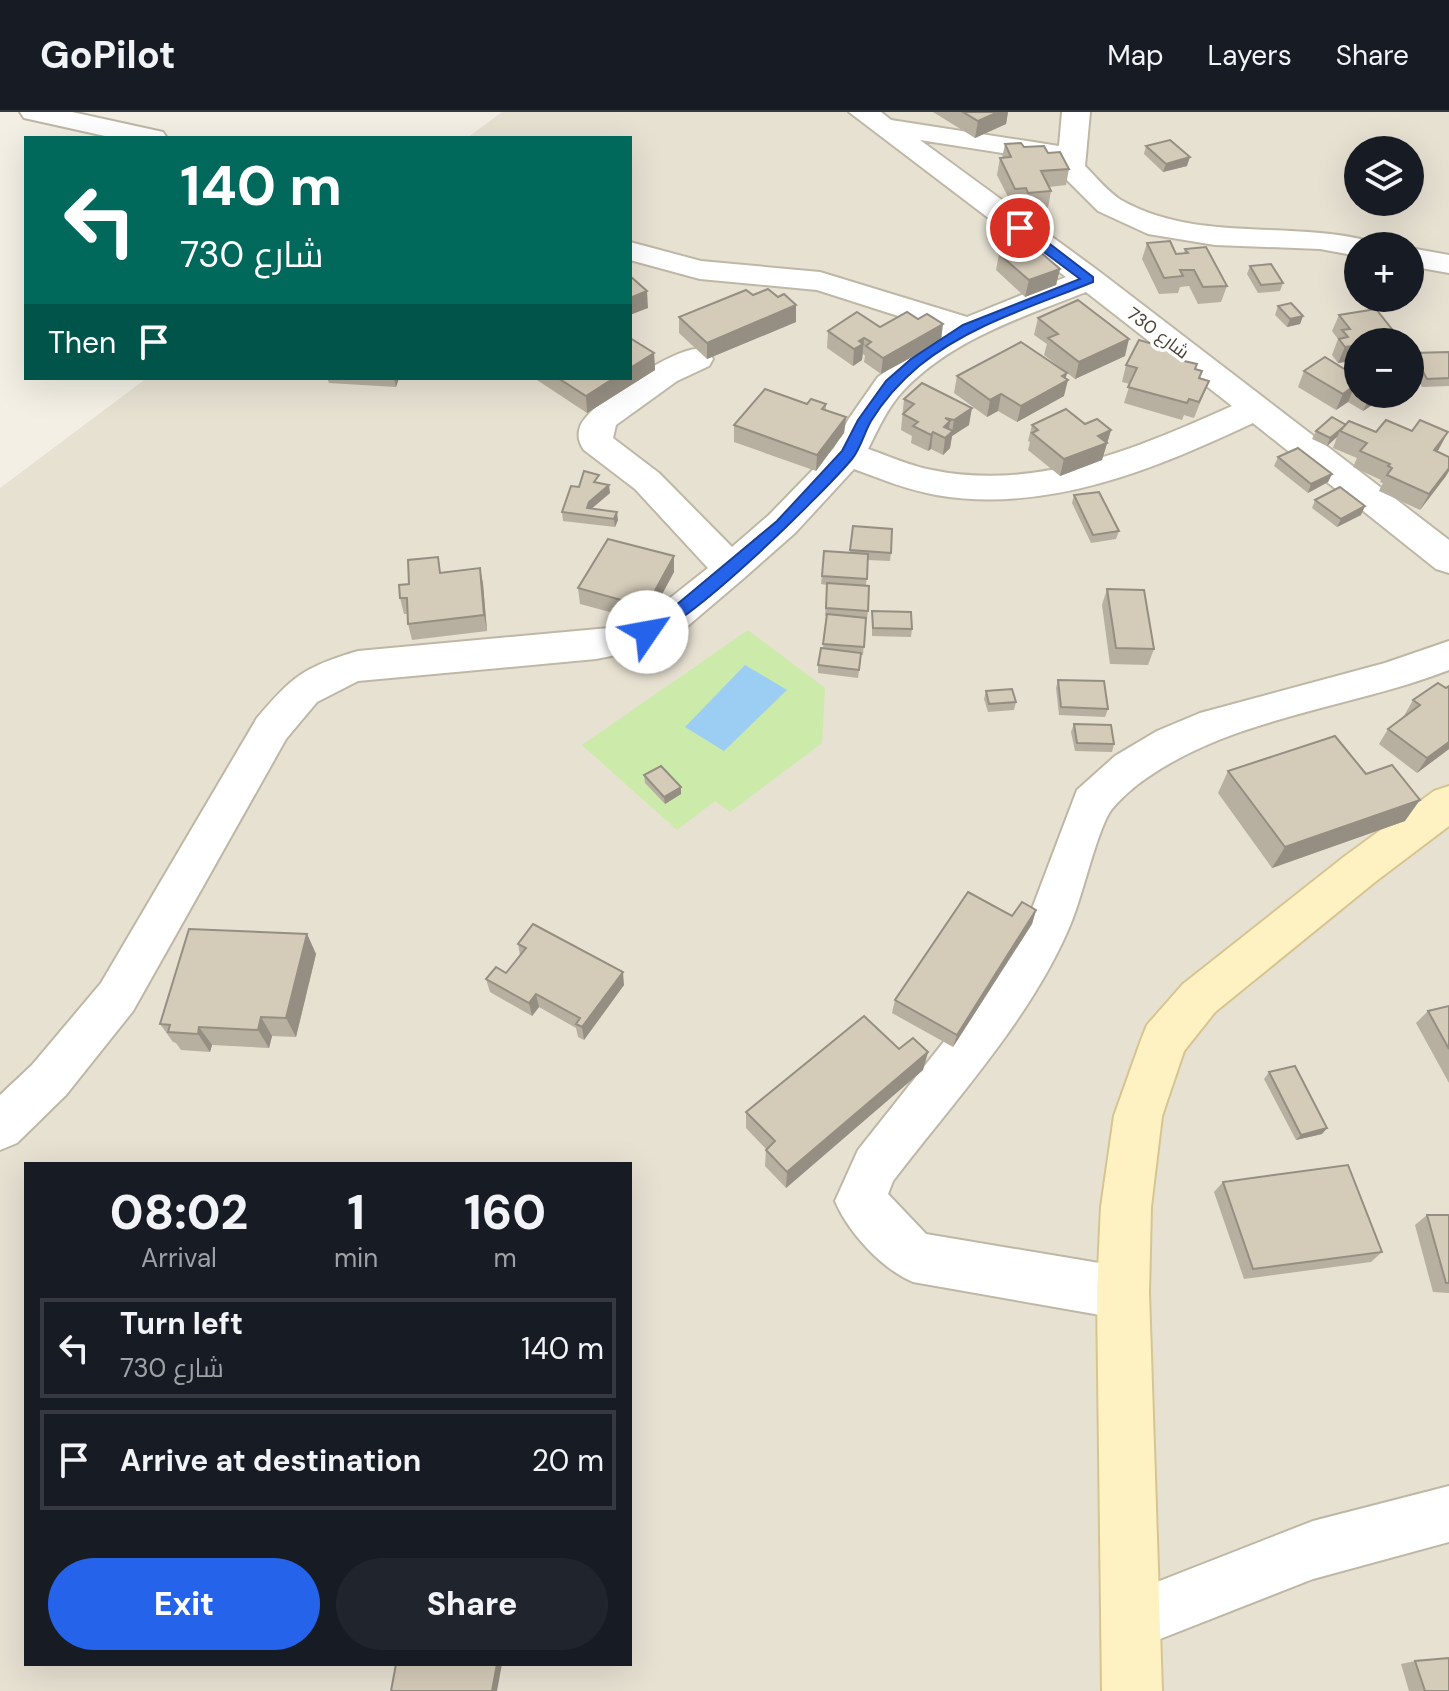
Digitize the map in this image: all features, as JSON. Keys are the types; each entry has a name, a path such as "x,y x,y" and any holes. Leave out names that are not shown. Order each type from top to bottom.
{"street":[{"path":"34,112 144,136"},
{"path":"1071,166 1076,112"},
{"path":"873,119 970,142 1057,154 1108,205 1159,228 1215,236 1320,240 1344,244"},
{"name":"شارع 730","path":"873,119 1089,279 1449,560"},
{"path":"632,252 700,270 820,281 968,328"},
{"path":"1424,260 1449,264"},
{"path":"0,1127 49,1080 117,997 271,729 303,691 338,672 358,666 627,640 669,620 782,524 848,454 865,420 890,384 916,362 968,328 1089,279"},
{"path":"697,359 665,374 604,417 597,427 596,442 647,481 731,569"},
{"path":"848,454 932,482 954,486 980,488 1033,484 1112,469 1256,408"},
{"path":"1123,1293 913,1257 860,1201 875,1166 1023,976 1049,923 1092,802 1130,767 1171,742 1214,724 1393,676 1449,655"},
{"path":"1132,1691 1123,1293 1126,1207 1138,1116 1164,1040 1199,998 1360,869 1449,803"},
{"path":"1132,1621 1313,1550 1449,1514"}],"shaded area":[{"path":"502,112 1449,112 1449,1691 0,1691 0,488 144,380 632,380 632,136 470,136"}],"green space":[{"path":"748,630 825,688 822,743 730,812 715,801 677,830 582,745"}],"water":[{"path":"745,665 787,690 724,751 685,727"}],"building":[{"path":"963,112 998,112 978,121"},
{"path":"1170,140 1190,157 1166,164 1146,146"},
{"path":"1021,143 1024,147 1044,146 1048,153 1060,152 1069,169 1041,171 1051,191 1028,193 1026,188 1015,189 1000,158 1011,157 1005,144"},
{"path":"1023,237 1060,269 1029,280 999,254 1012,250 1005,243"},
{"path":"1170,241 1176,254 1188,253 1185,249 1206,247 1227,286 1203,287 1194,270 1180,270 1183,276 1164,278 1147,243"},
{"path":"1271,264 1283,283 1261,285 1250,266"},
{"path":"632,278 647,291 632,297"},
{"path":"768,289 778,297 784,294 796,305 707,343 679,317 746,290 753,295"},
{"path":"1078,300 1129,339 1079,362 1048,338 1058,334 1038,318"},
{"path":"1291,303 1303,316 1290,319 1278,306"},
{"path":"857,312 880,327 907,312 918,319 927,314 943,324 883,358 866,346 871,342 864,338 859,341 863,344 854,349 828,331"},
{"path":"1378,312 1391,328 1349,328 1339,315"},
{"path":"632,339 654,353 632,367"},
{"path":"1139,340 1184,353 1180,360 1197,364 1195,369 1202,371 1199,378 1209,381 1199,402 1189,399 1187,403 1128,387 1137,368 1126,365"},
{"path":"1021,342 1067,373 1062,376 1068,380 1021,406 1001,394 990,400 957,376"},
{"path":"1449,352 1449,378 1427,379 1424,353"},
{"path":"1325,357 1344,369 1344,393 1343,394 1304,371"},
{"path":"561,380 611,380 586,396"},
{"path":"922,383 972,408 954,420 945,418 950,421 944,427 953,431 945,438 913,426 918,422 903,414 914,404 904,399"},
{"path":"765,389 807,404 811,399 826,404 822,409 846,417 817,455 734,425"},
{"path":"1066,409 1085,424 1097,419 1111,430 1098,436 1107,443 1064,459 1032,433 1038,430 1032,425"},
{"path":"1332,417 1346,425 1330,438 1316,431"},
{"path":"1386,420 1412,431 1420,420 1448,432 1434,450 1449,457 1449,468 1429,494 1387,475 1392,468 1388,466 1390,464 1360,451 1367,443 1340,431 1349,421 1376,432"},
{"path":"1298,448 1332,474 1311,484 1278,457"},
{"path":"584,471 599,475 594,482 609,485 589,502 587,508 617,512 614,519 562,512 571,486 579,487"},
{"path":"1340,487 1365,506 1341,519 1315,500"},
{"path":"1099,492 1119,531 1093,535 1074,495"},
{"path":"853,526 892,529 891,553 850,550"},
{"path":"608,539 674,556 646,607 578,588"},
{"path":"824,551 868,554 867,579 822,576"},
{"path":"438,557 440,573 480,568 484,615 408,624 407,598 400,598 399,585 409,584 408,560"},
{"path":"827,583 869,586 868,611 826,608"},
{"path":"1107,589 1144,590 1154,649 1116,648"},
{"path":"872,611 911,612 912,629 873,628"},
{"path":"827,614 866,618 864,647 823,644"},
{"path":"821,648 861,653 859,670 818,665"},
{"path":"1058,680 1104,681 1108,709 1061,707"},
{"path":"1438,683 1446,688 1449,686 1449,742 1427,758 1388,729 1420,705 1413,700"},
{"path":"1012,689 1016,702 989,704 986,691"},
{"path":"1074,724 1111,725 1114,744 1077,743"},
{"path":"1335,736 1366,774 1392,765 1420,800 1285,847 1228,771"},
{"path":"661,766 681,787 664,797 644,775"},
{"path":"968,892 1012,916 1022,902 1036,910 957,1035 895,1000"},
{"path":"533,924 623,972 582,1027 576,1024 580,1018 536,994 529,1003 486,979 496,967 506,973 526,948 518,944"},
{"path":"189,929 307,934 286,1018 261,1017 258,1030 199,1027 198,1034 168,1032 170,1025 160,1024"},
{"path":"1449,1006 1449,1049 1428,1011"},
{"path":"864,1016 899,1049 913,1038 928,1052 787,1172 766,1150 775,1141 746,1112"},
{"path":"1295,1066 1327,1128 1301,1135 1269,1072"},
{"path":"1348,1165 1382,1252 1253,1269 1223,1182"},
{"path":"1427,1215 1449,1215 1449,1283 1446,1283"},
{"path":"1449,1658 1449,1691 1425,1691 1415,1661"},
{"path":"396,1666 497,1666 492,1691 391,1691"}],"route":[{"path":"647,632 669,620 782,524 848,454 865,420 890,384 916,362 968,328 1089,279 1020,228"}]}
